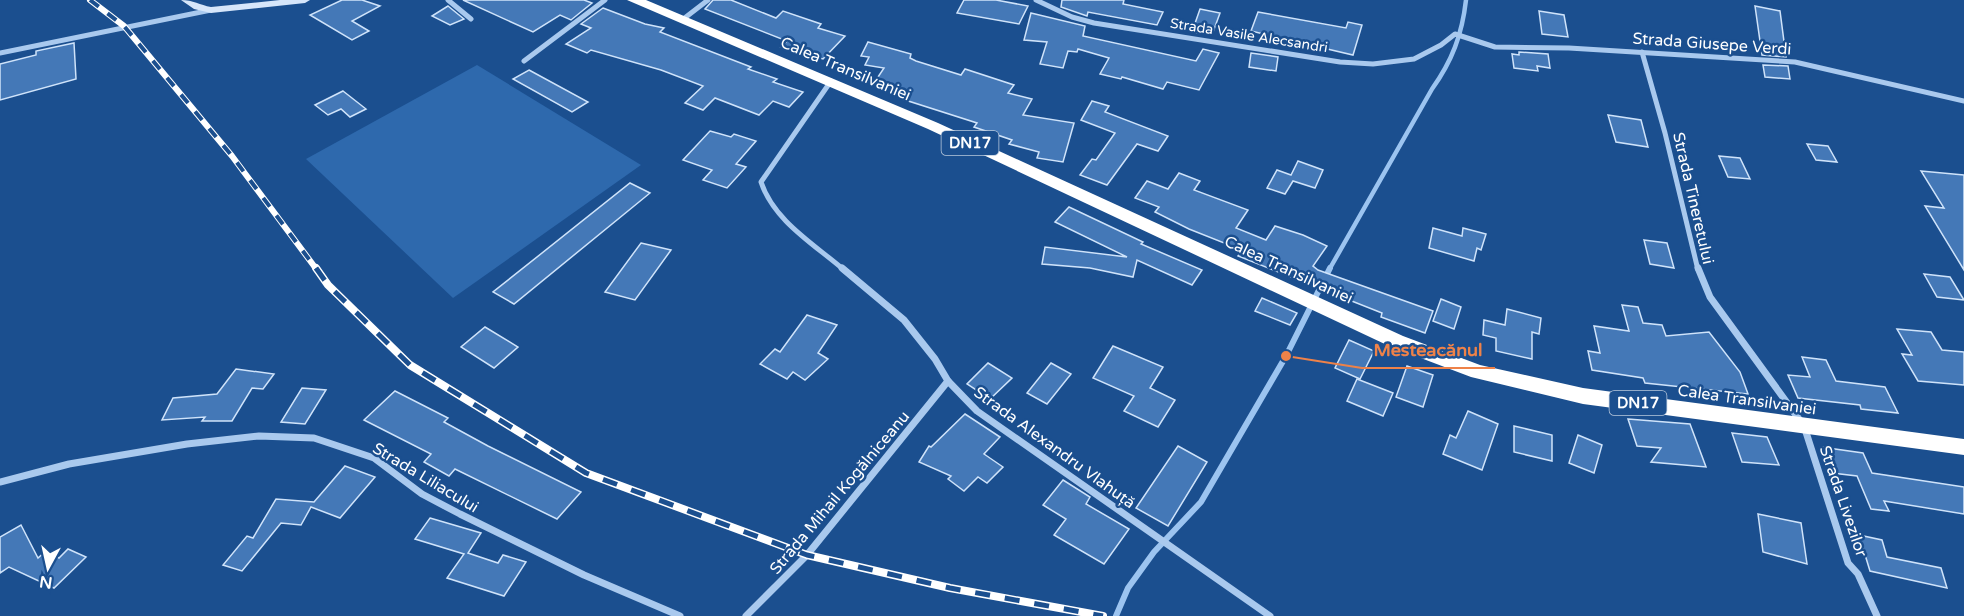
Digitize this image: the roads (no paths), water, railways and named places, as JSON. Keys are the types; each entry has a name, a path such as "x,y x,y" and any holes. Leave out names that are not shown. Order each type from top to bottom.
{"highway":[{"name":"Calea Transilvaniei","path":"634,0 831,81 1115,208 1325,308 1442,359 1523,384 1583,396 1964,447"}],"street":[{"path":"186,0 197,7 211,10"},
{"path":"0,53 211,10 305,0"},
{"path":"448,0 471,20"},
{"path":"524,61 605,0"},
{"path":"682,20 708,0"},
{"name":"Strada Vasile Alecsandri","path":"1036,0 1072,17 1109,26 1340,62 1380,65 1420,59 1436,51 1455,34"},
{"name":"Strada Giusepe Verdi","path":"1455,34 1495,46 1642,52 1796,62 1964,101"},
{"name":"Strada Tineretului","path":"1642,52 1674,170 1688,240 1699,276 1710,297 1804,426"},
{"name":"Strada Alexandru Vlahuță","path":"831,81 765,172 761,182 766,197 780,216 904,320 935,359 948,381 977,411 1270,616"},
{"name":"Strada Mihail Kogălniceanu","path":"746,616 807,555 948,381"},
{"name":"Strada Livezilor","path":"1804,426 1848,563 1858,574 1877,616"},
{"name":"Strada Liliacului","path":"0,482 26,474 129,452 238,438 284,436 330,442 374,458 424,495 501,536 606,588 680,616"}],"waterway":[{"path":"1329,270 1445,68 1459,36 1466,0"},
{"path":"1116,616 1128,588 1154,552 1201,502 1286,356 1329,270"}],"railway":[{"path":"90,0 124,26 232,156 317,270"},
{"path":"316,268 328,285 410,365 586,473 807,555 950,588 1103,616"}],"place":[{"name":"Mesteacănul","path":"1286,356"}]}
